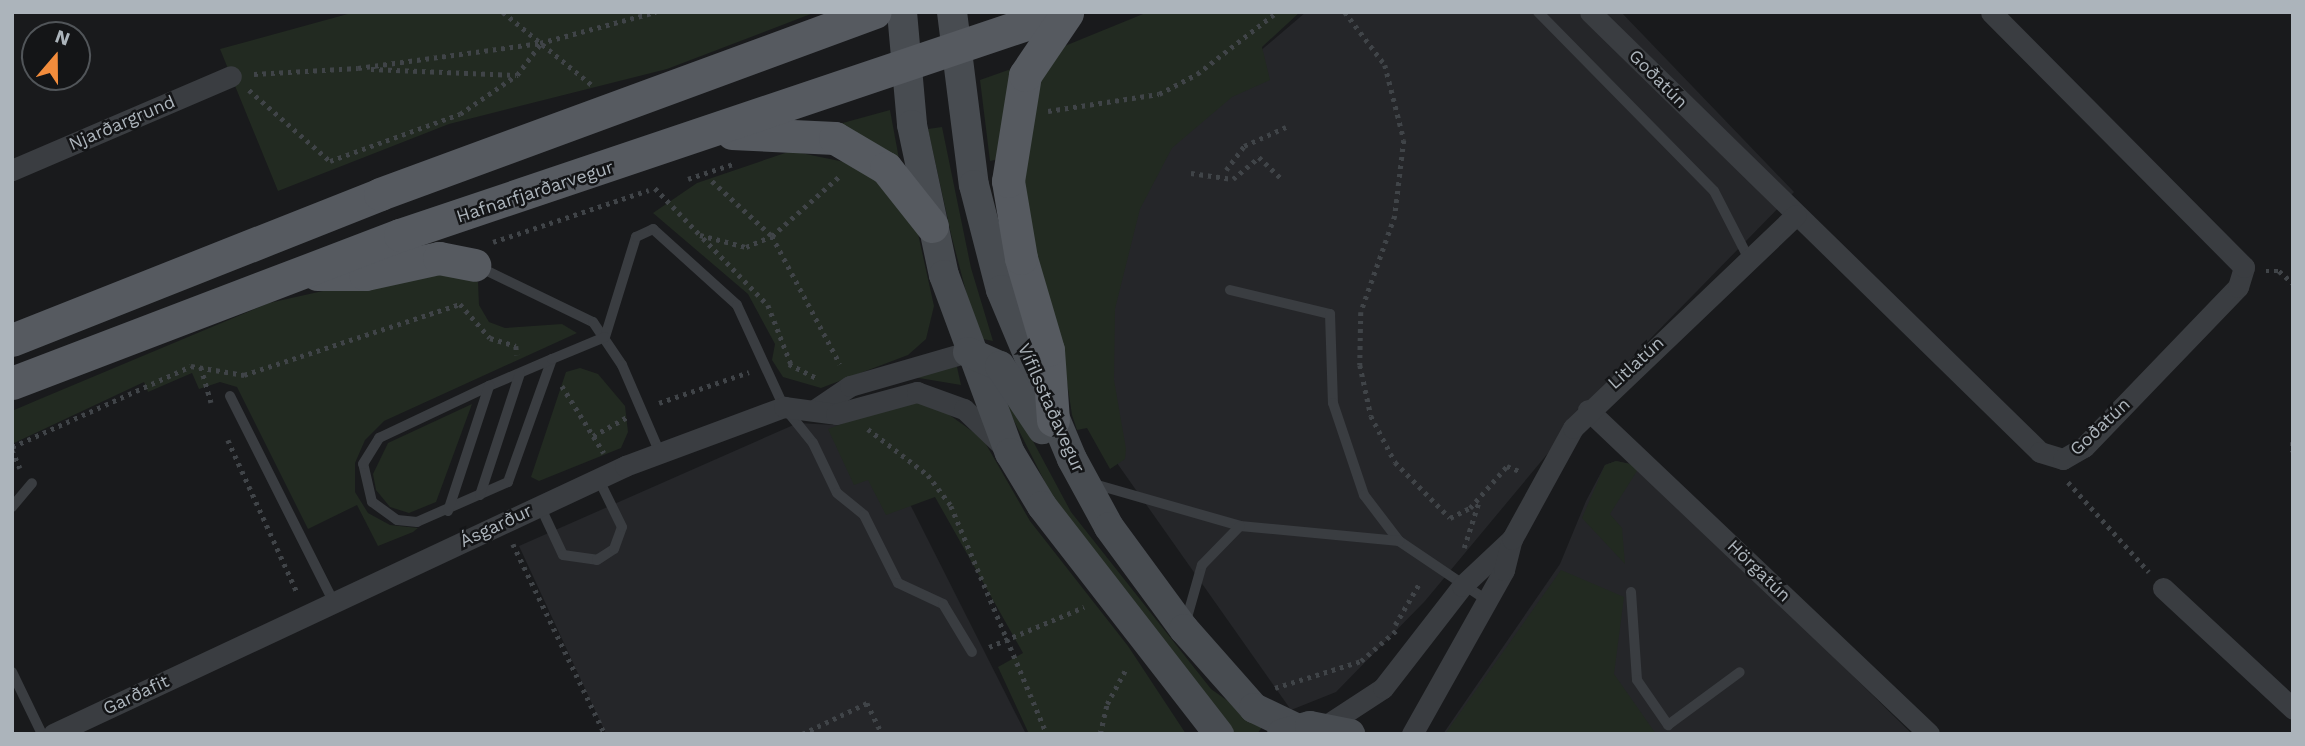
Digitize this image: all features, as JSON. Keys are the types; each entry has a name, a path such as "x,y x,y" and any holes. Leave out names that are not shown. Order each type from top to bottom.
{"main road":[{"path":"12,340 380,194 875,12"},
{"path":"902,12 906,64 932,226 968,352 1010,453 1042,506 1219,734"},
{"name":"Vífilsstaðavegur","path":"951,12 974,185 1001,290 1053,420 1076,467 1184,629 1254,708 1313,731"},
{"name":"Hafnarfjarðarvegur","path":"12,383 290,275 712,133 906,64 956,51 1062,12"},
{"path":"1053,420 1048,350 1021,258 1008,181 1025,75 1069,12"},
{"path":"712,133 835,138 886,168 932,226"},
{"path":"290,275 365,274 439,258 477,256"},
{"path":"968,352 1000,366 1043,431 1076,467"}],"street":[{"name":"Goðatún","path":"1590,12 2047,457 2063,459 2084,447 2238,287 2244,267 1991,12"},
{"name":"Njarðargrund","path":"12,170 231,76"},
{"name":"Litlatún","path":"1412,734 1488,601 1512,539 1557,452 1588,410 1796,215"},
{"path":"816,409 850,386 968,352"},
{"name":"Ásgarður","path":"218,657 659,451 784,407 816,409 836,414 902,393 932,395 964,410 1010,453"},
{"name":"Hörgatún","path":"1588,410 1928,734"},
{"name":"Litlatún","path":"1313,731 1383,688 1462,586 1512,539"},
{"path":"2164,588 2293,709"},
{"name":"Garðafit","path":"53,734 218,657"}],"lane":[{"path":"1538,12 1714,191 1750,261"},
{"path":"605,337 636,237 653,229 737,305 784,407 813,443 837,493 864,515 898,583 943,604 972,652"},
{"path":"477,256 578,312 605,337 659,451"},
{"path":"1230,290 1330,314 1333,403 1342,444 1364,495 1399,541 1488,601"},
{"path":"552,359 513,473 480,495 418,522 384,513 367,492 365,456 390,431 489,386 552,359 605,337"},
{"path":"480,495 520,373"},
{"path":"448,511 489,386"},
{"path":"230,396 333,601"},
{"path":"1076,467 1123,497 1240,526 1399,541"},
{"path":"540,506 563,555 597,560 614,548 622,527 598,478"},
{"path":"12,508 32,483"},
{"path":"1184,629 1198,572 1240,526"},
{"path":"1632,592 1637,680 1668,725 1740,672"},
{"path":"12,672 43,734"}],"path":[{"path":"503,12 598,90"},
{"path":"231,76 358,68 540,43 656,12"},
{"path":"1037,113 1158,94 1197,74 1277,12"},
{"path":"1345,12 1385,65 1404,140 1395,216 1361,312 1364,390 1388,451 1429,501 1450,518 1479,500 1507,466 1523,473"},
{"path":"231,76 322,148 330,161 460,114 517,75 540,43"},
{"path":"358,68 517,75"},
{"path":"1226,170 1244,146 1286,127"},
{"path":"1191,173 1233,179 1259,156 1281,178"},
{"path":"477,256 652,189 700,235 733,247 772,236 817,202 850,161"},
{"path":"712,181 772,236 844,372 835,373"},
{"path":"17,477 22,471 12,449 201,367 244,374 460,304 490,338 516,346 520,373"},
{"path":"783,366 790,364 804,376 827,376"},
{"path":"201,367 217,416"},
{"path":"655,405 755,371"},
{"path":"558,380 604,453"},
{"path":"593,436 627,417"},
{"path":"863,420 872,437 940,488 990,588 1005,643 1047,734"},
{"path":"222,427 307,614"},
{"path":"2293,442 2293,452"},
{"path":"2047,457 2164,588"},
{"path":"1464,548 1479,500"},
{"path":"513,544 605,734"},
{"path":"1395,625 1419,584"},
{"path":"972,652 1005,643 1086,606"},
{"path":"1100,734 1112,691 1130,670"},
{"path":"802,734 867,703 882,734"}],"shaded area":[{"path":"355,12 816,12 667,69 449,124 278,191 220,49"},
{"path":"1148,12 1300,12 1262,47 1270,80 1232,97 1172,148 1140,209 1115,309 1114,380 1126,449 1125,459 1110,469 1087,428 1077,430 1072,415 1064,362 1026,241 1021,137 1050,52"},
{"path":"1306,12 1621,12 1794,192 1604,386 1425,601 1336,692 1291,710 1093,429 1091,357 1156,140"},
{"path":"1011,69 999,159 990,161 980,80"},
{"path":"890,110 899,159 839,124"},
{"path":"942,127 971,268 993,341 978,338 951,234 928,129"},
{"path":"791,151 864,166 917,229 934,306 926,339 908,355 821,388 783,377 772,360 775,344 748,294 653,213 697,183"},
{"path":"417,270 478,282 479,305 489,322 505,328 562,324 577,333 384,421 365,440 355,463 355,492 368,513 390,525 418,528 413,532 378,546 357,505 308,529 237,387 220,382 199,389 192,373 148,392 144,382 12,444 12,411 269,303"},
{"path":"951,366 957,367 961,385 913,377"},
{"path":"580,368 598,374 625,406 628,432 621,448 539,481 531,477 566,372"},
{"path":"1006,391 1071,512 1211,689 1263,726 1257,734 1229,734 1054,500 1000,393"},
{"path":"906,400 937,406 983,439 1030,521 1128,646 1186,734 1029,734 998,667 1023,653 935,497 886,515 868,480 854,485 828,429"},
{"path":"472,404 436,502 409,513 390,507 376,490 373,474 388,443"},
{"path":"798,423 871,427 1026,734 606,734 519,546"},
{"path":"1616,461 1640,466 1912,734 1443,734 1560,564 1586,501 1605,465"},
{"path":"1616,461 1640,466 1610,514 1622,528 1625,564 1582,518 1605,465"},
{"path":"1561,570 1624,597 1614,674 1656,734 1445,734"}]}
